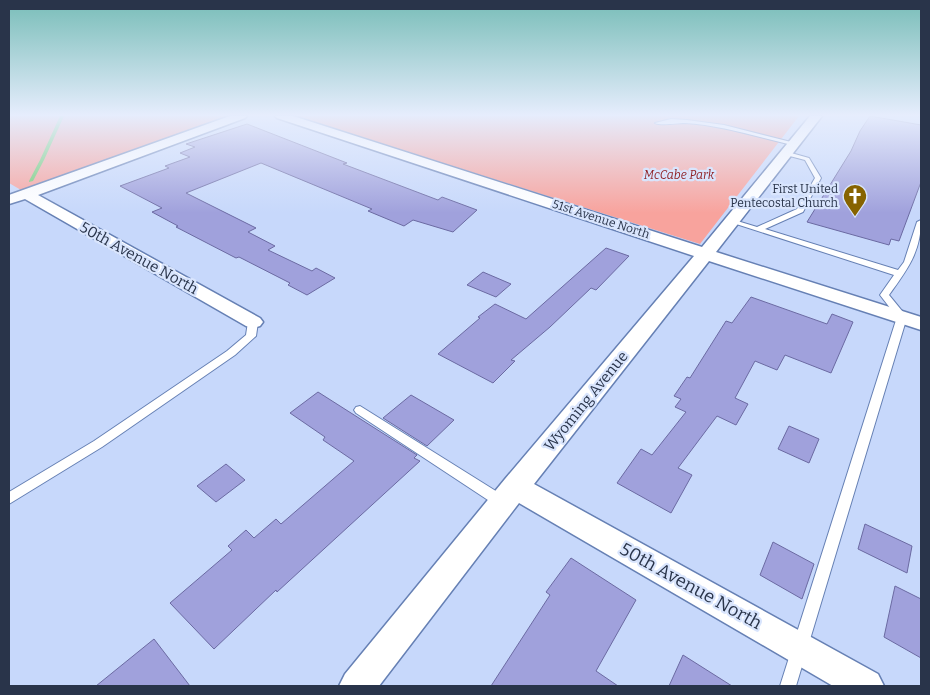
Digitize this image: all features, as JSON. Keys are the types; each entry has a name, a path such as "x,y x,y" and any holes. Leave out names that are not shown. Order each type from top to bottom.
{"street":[{"path":"9,200 152,148"},
{"name":"51st Avenue North","path":"382,148 921,324"},
{"name":"Wyoming Avenue","path":"357,686 509,495 706,253 796,148"},
{"name":"50th Avenue North","path":"26,194 253,322"},
{"name":"50th Avenue North","path":"509,495 799,647 866,686"}],"lane":[{"path":"759,229 800,210 818,178 794,152 782,148"},
{"path":"734,222 898,273"},
{"path":"788,686 902,317 884,295 898,273 908,262 921,222"},
{"path":"9,499 98,444 231,353 251,336 253,322"},
{"path":"360,410 509,495"}],"green space":[{"path":"9,148 140,148 21,190 9,183"},
{"name":"McCabe Park","path":"396,148 774,148 700,244"}],"building":[{"path":"191,148 310,148 347,163 343,164 438,200 442,197 477,210 453,232 413,220 404,226 368,211 372,209 261,163 186,193 256,228 248,232 275,246 268,250 312,271 316,268 335,278 307,295 288,285 290,283 176,227 178,226 152,212 162,208 120,186 169,168 165,166 190,157 180,153"},
{"path":"852,148 921,148 921,182 899,241 891,239 889,245 807,222"},
{"path":"606,248 629,256 596,290 591,288 550,327 511,360 515,361 493,383 438,354 495,304 526,319"},
{"path":"483,272 511,284 496,297 467,285"},
{"path":"751,297 827,324 832,314 853,322 831,373 785,355 777,370 755,361 735,398 748,404 736,425 717,416 678,468 692,475 671,513 617,483 641,449 652,455 686,412 675,407 681,399 674,396 687,377 690,378 726,321 732,323"},
{"path":"318,392 417,455 414,458 420,461 277,592 276,590 214,649 170,603 232,550 228,546 246,530 254,538 276,519 281,524 354,461 323,440 325,437 290,413"},
{"path":"411,395 454,420 427,446 383,418"},
{"path":"789,426 819,439 809,463 778,449"},
{"path":"226,464 245,480 216,502 197,486"},
{"path":"865,524 912,546 907,573 858,549"},
{"path":"773,542 814,564 802,599 760,575"},
{"path":"571,558 636,600 596,671 618,686 491,686 550,595 546,592"},
{"path":"895,586 921,599 921,658 884,637"},
{"path":"154,639 190,686 96,686"},
{"path":"683,655 732,686 669,686"}],"waterway":[{"path":"31,181 47,148"}],"place":[{"name":"First United Pentecostal Church","path":"855,217"}]}
